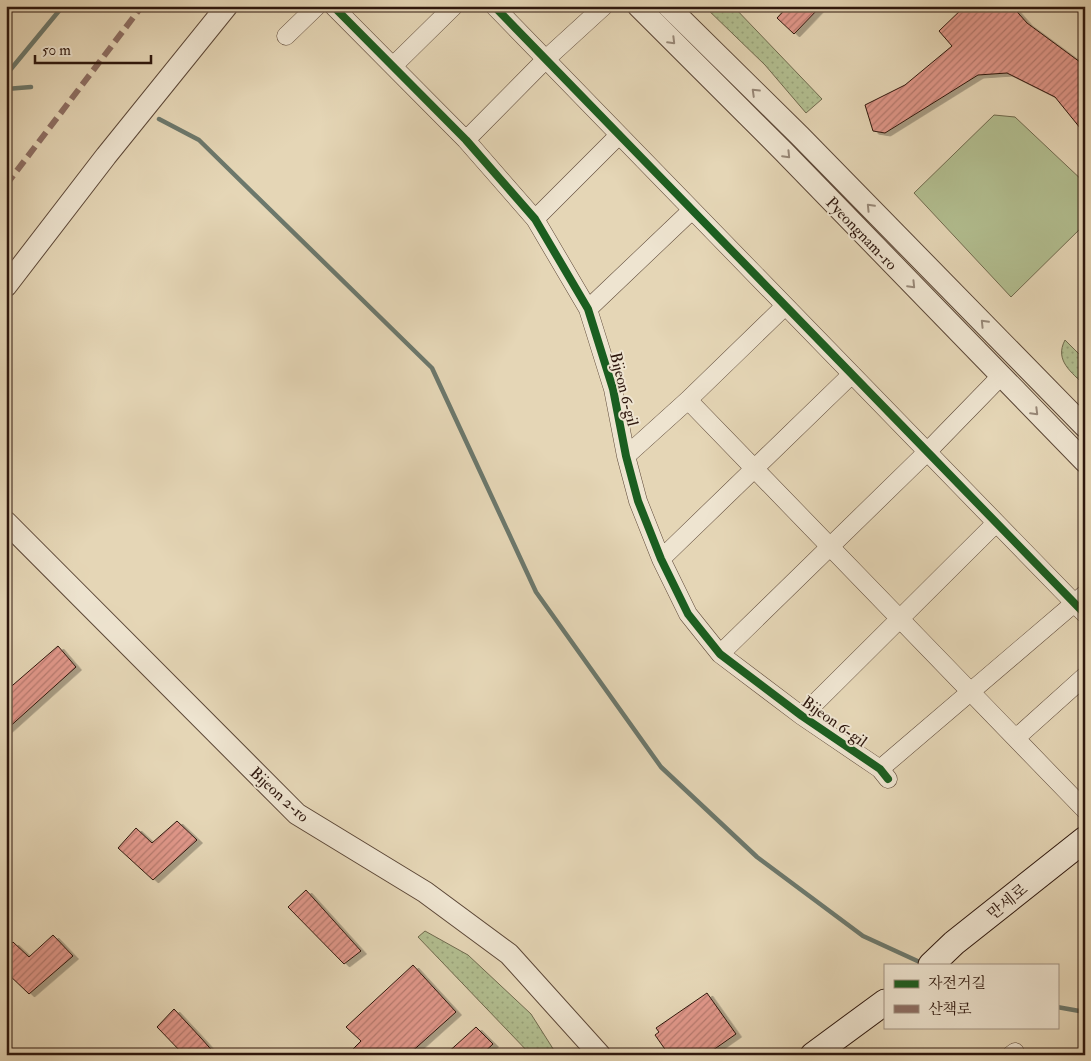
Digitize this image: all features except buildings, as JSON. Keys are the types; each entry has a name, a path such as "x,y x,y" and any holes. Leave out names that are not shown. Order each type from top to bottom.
{"main road":[{"name":"만세로","path":"932,964 954,943 1085,839"},
{"path":"813,1055 884,1003"}],"street":[{"path":"6,286 106,156 227,6"},
{"path":"286,36 317,6"},
{"name":"Bijeon 6-gil","path":"333,6 466,140 536,219 588,309 613,389 626,456 638,501 661,559 688,614 720,654 802,716 884,774 970,692 1081,603 996,522 927,452 494,6"},
{"path":"392,66 454,6"},
{"path":"466,140 546,59 604,6"},
{"name":"Pyeongnam-ro","path":"638,6 783,151 1000,377 1085,462"},
{"path":"668,6 800,136 1085,427"},
{"path":"536,219 619,135"},
{"path":"588,309 692,210"},
{"name":"Bijeon 6-gil","path":"626,456 688,400 785,306"},
{"path":"661,559 852,374"},
{"path":"720,654 927,452 1000,377"},
{"path":"688,400 1085,810"},
{"name":"Bijeon 2-ro","path":"6,522 297,814 425,892 509,954 600,1055"},
{"name":"Bijeon 6-gil","path":"802,716 996,522"},
{"path":"1016,738 1085,676"}],"green space":[{"path":"704,6 733,6 822,99 806,113 765,65"},
{"path":"994,115 1015,117 1085,183 1085,224 1011,297 914,193"},
{"path":"1065,340 1085,360 1085,386 1070,371 1063,360 1062,347"},
{"path":"425,931 468,955 531,1014 557,1055 531,1055 418,937"}],"waterway":[{"path":"6,75 63,6"},
{"path":"6,89 31,87"},
{"path":"159,119 199,140 432,368 536,592 661,767 757,857 863,936 924,964"},
{"path":"1058,1007 1085,1012"}],"marked path":[{"path":"6,185 142,6"}],"cycle path":[{"path":"333,6 466,140 535,219 588,309 613,389 626,456 638,501 661,559 688,614 720,654 802,716 880,769 888,779"},
{"path":"494,6 1085,614"}]}
